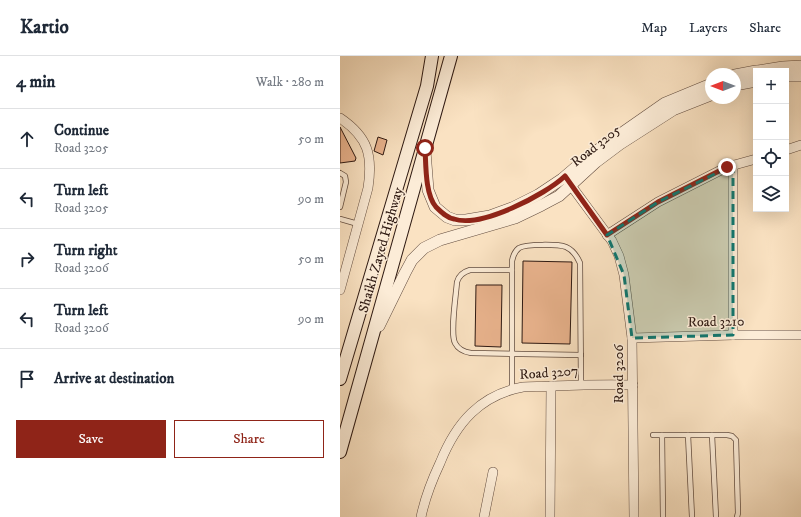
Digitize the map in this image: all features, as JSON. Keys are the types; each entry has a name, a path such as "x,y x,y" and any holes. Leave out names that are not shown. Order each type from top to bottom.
{"main road":[{"name":"Shaikh Zayed Highway","path":"340,379 426,86 432,56"},
{"name":"Shaikh Zayed Highway","path":"340,452 451,56"}],"street":[{"path":"776,68 801,66"},
{"path":"741,74 753,72"},
{"path":"789,76 801,76"},
{"path":"741,84 753,82"},
{"name":"Road 3205","path":"370,344 412,260 424,248 440,240 515,218 559,196 568,181 589,156 665,103 705,86"},
{"name":"Road 3205","path":"425,148 428,190 436,207 447,217 455,220 466,220 490,216 512,208 568,181 633,136 674,110 705,97"},
{"path":"340,118 361,136 369,155 370,172 368,188 340,290"},
{"path":"789,149 801,146"},
{"path":"607,235 658,202 733,165 753,159"},
{"path":"733,165 733,335"},
{"name":"Road 3206","path":"568,181 607,235 619,256 624,275 632,338 634,517"},
{"name":"Road 3210","path":"632,338 733,335 801,335"},
{"name":"Road 3207","path":"421,517 432,480 454,432 464,419 475,409 502,393 524,387 581,384 632,385"},
{"path":"550,517 551,386"},
{"path":"484,517 493,472"}],"lane":[{"path":"340,173 345,176 346,182 340,207"},
{"path":"340,219 358,224"},
{"path":"512,390 513,257 514,253 520,247 525,246 558,245 566,247 577,256 580,263 581,384"},
{"path":"512,270 470,270 461,274 457,282 453,333 455,343 458,347 466,352 581,355"},
{"path":"653,435 732,436 736,440 737,517"},
{"path":"662,435 663,517"},
{"path":"688,435 692,517"},
{"path":"712,435 716,517"}],"highlighted area":[{"path":"733,165 733,335 632,338 624,275 607,235 658,202"}],"building":[{"path":"340,127 356,158 355,161 340,163"},
{"path":"378,137 387,140 383,155 374,151"},
{"path":"523,261 572,262 570,344 522,343"},
{"path":"476,285 502,285 501,347 475,346"}],"route":[{"path":"425,148 428,190 436,207 447,217 455,220 466,220 490,216 512,208 538,195 565,176 607,235 658,202 727,167"}]}
